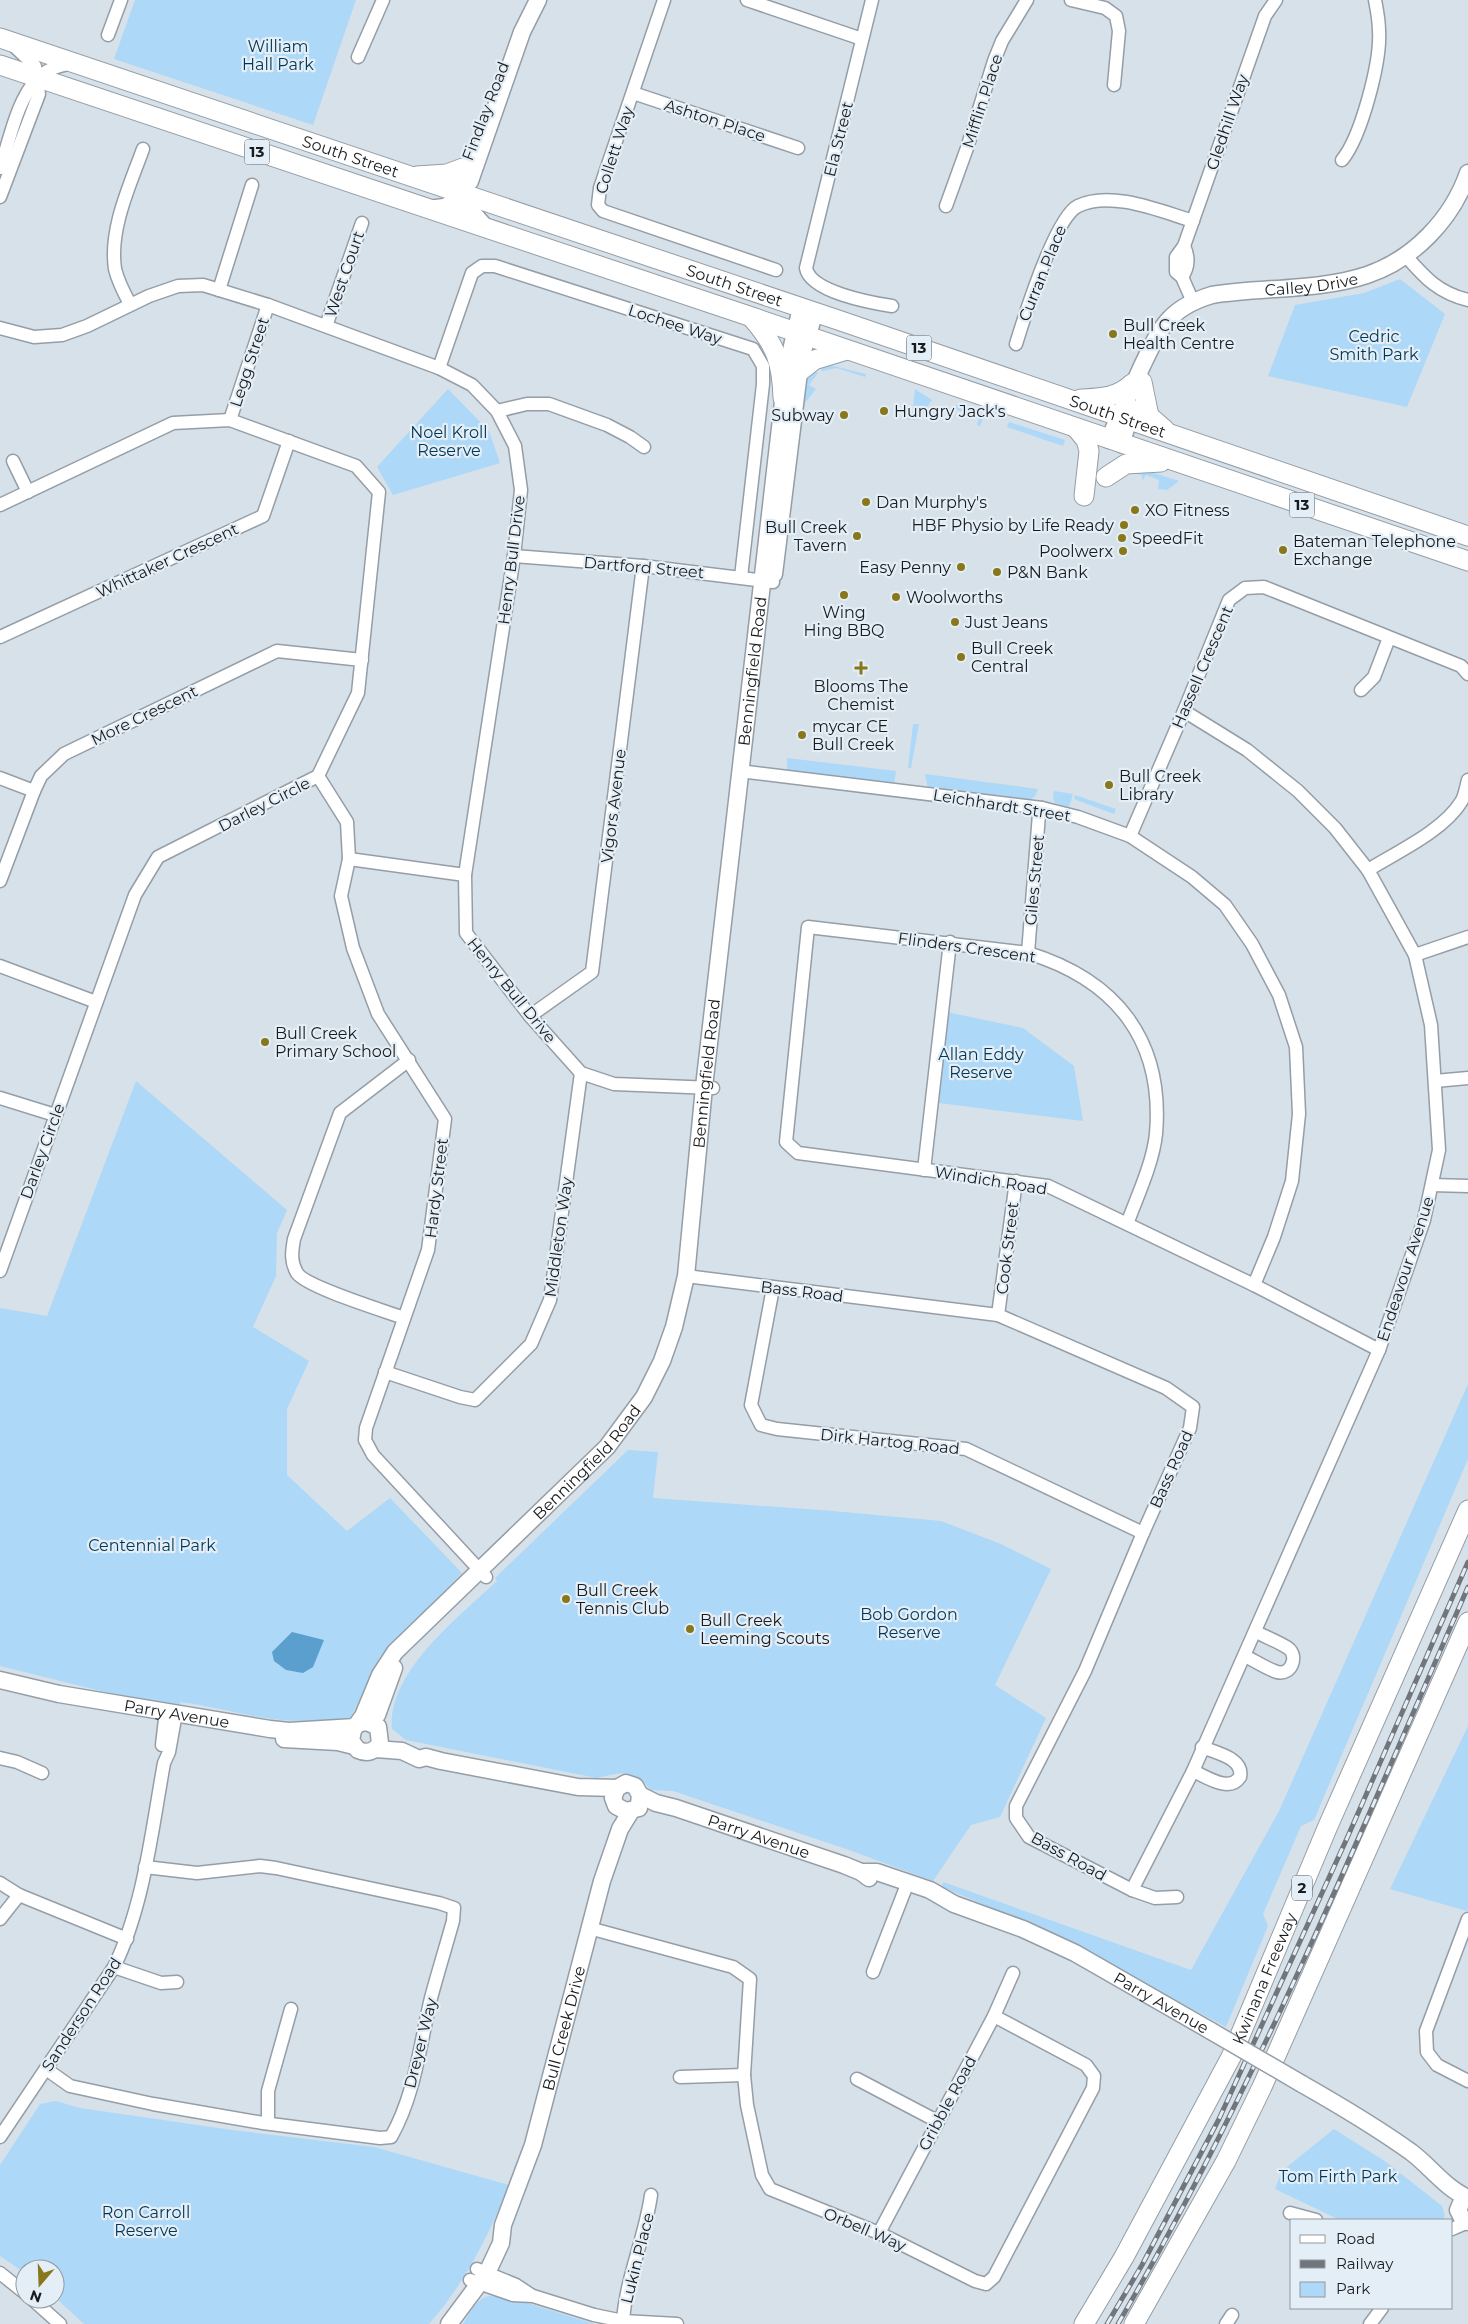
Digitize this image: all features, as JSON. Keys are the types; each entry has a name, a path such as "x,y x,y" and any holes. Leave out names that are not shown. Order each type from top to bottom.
{"highway":[{"name":"South Street","path":"4,39 461,195 808,310 1468,536"},
{"name":"South Street","path":"0,66 425,210 751,317 1468,561"},
{"path":"406,176 446,174 463,168"},
{"path":"751,317 768,337 777,356 782,374 783,398"},
{"path":"799,372 814,360 847,350"},
{"path":"1067,399 1102,399 1114,396 1139,377 1146,408 1151,419 1173,435"},
{"path":"1076,428 1086,440 1089,451 1084,496"},
{"path":"1106,477 1126,464 1138,462 1177,462"},
{"path":"1284,499 1291,495 1294,489 1290,476"},
{"path":"1407,516 1446,517 1468,522"},
{"path":"1348,521 1420,556 1468,575"},
{"name":"Kwinana Freeway","path":"1084,2324 1128,2248 1230,2057 1332,1817 1468,1510"},
{"path":"1134,2324 1214,2184 1262,2087 1468,1622"}],"main road":[{"name":"Findlay Road","path":"461,195 470,181 522,32 538,0"},
{"name":"Findlay Road","path":"461,195 459,180 500,69 509,48 522,32"},
{"name":"Calley Drive","path":"1115,442 1153,341 1172,316 1193,302 1229,292 1367,275 1406,256 1437,227 1450,210 1468,173"},
{"path":"425,210 444,207 453,203 461,195 472,213 489,230"},
{"name":"Benningfield Road","path":"767,581 788,359 801,334 808,310"},
{"name":"Benningfield Road","path":"379,1729 376,1718 378,1707 394,1668 482,1574 601,1453 630,1419 662,1361 677,1317 689,1276 708,1088 744,772 767,581 799,372 801,334"},
{"name":"Benningfield Road","path":"356,1726 380,1675 395,1652 482,1574"},
{"name":"Parry Avenue","path":"0,1680 59,1694 290,1739 338,1742 354,1746 362,1752 376,1749 402,1751 419,1759 426,1757 578,1787 626,1802 656,1803 750,1832 861,1872 874,1882 906,1887 936,1903 954,1904 1023,1929 1075,1953 1363,2119 1413,2154 1461,2212"},
{"name":"Parry Avenue","path":"0,1688 47,1700 289,1731 356,1726 367,1722 422,1750 426,1757"},
{"path":"354,1746 351,1736 356,1726"},
{"path":"376,1749 380,1743 379,1729"},
{"name":"Bull Creek Drive","path":"449,2324 479,2276 486,2248 503,2225 533,2145 589,1928 620,1829 626,1802"},
{"name":"Bull Creek Drive","path":"436,2324 479,2276"}],"street":[{"path":"108,35 121,0"},
{"path":"358,57 383,0"},
{"name":"Collett Way","path":"664,0 600,188 597,202 600,208 776,270"},
{"path":"747,0 862,39"},
{"name":"Ela Street","path":"872,0 806,268 810,278 816,284 843,294 892,306"},
{"name":"Mifflin Place","path":"946,206 967,148 994,60 1002,42 1027,0"},
{"path":"1071,0 1105,8 1116,16 1119,31 1114,85"},
{"name":"Gledhill Way","path":"1193,302 1182,277 1188,266 1184,246 1264,16 1276,0"},
{"path":"1342,160 1351,149 1359,130 1375,66 1380,32 1375,0"},
{"path":"0,197 39,94 35,66 4,39"},
{"path":"0,168 22,103 37,78 51,69 72,63"},
{"name":"Ashton Place","path":"633,93 798,148"},
{"path":"130,304 115,268 115,244 120,218 143,149"},
{"path":"219,290 252,185"},
{"name":"Curran Place","path":"1016,344 1026,311 1064,219 1077,207 1086,204 1122,201 1193,221"},
{"name":"West Court","path":"326,326 362,223"},
{"path":"1406,256 1421,275 1439,290 1468,300"},
{"name":"Lochee Way","path":"439,368 472,273 482,266 495,266 753,350 763,366 763,384 741,577"},
{"name":"Henry Bull Drive","path":"0,328 34,337 62,335 87,326 130,304 178,286 203,285 268,305 439,368 472,385 497,411 515,446 521,490 514,556 465,875 466,933 530,1016 581,1073 614,1084 708,1088"},
{"name":"Legg Street","path":"230,420 268,305"},
{"path":"497,411 527,404 549,404 607,425 644,447"},
{"name":"Darley Circle","path":"0,506 173,423 230,420 356,466 379,492 358,693 318,776 158,857 135,895 55,1115 6,1232 0,1271"},
{"name":"Whittaker Crescent","path":"0,637 263,516 289,441"},
{"path":"13,461 28,492"},
{"name":"Dartford Street","path":"514,556 644,566 767,581"},
{"name":"Vigors Avenue","path":"530,1016 592,972 644,566"},
{"name":"Hassell Crescent","path":"1130,836 1229,600 1245,588 1264,587 1461,666 1468,674"},
{"path":"1361,690 1374,677 1389,638"},
{"name":"More Crescent","path":"0,881 41,776 64,754 277,651 362,660"},
{"name":"Endeavour Avenue","path":"1132,1890 1193,1771 1379,1350 1424,1220 1439,1150 1431,1025 1415,955 1368,870 1335,828 1298,791 1247,750 1184,711"},
{"name":"Leichhardt Street","path":"744,772 1042,808 1078,817 1130,836 1192,877 1225,905 1252,944 1279,995 1296,1047 1299,1114 1292,1181 1274,1237 1254,1285"},
{"name":"Hardy Street","path":"318,776 347,822 349,859 341,896 353,948 378,1014 445,1119 428,1250 366,1428 366,1440 373,1455 482,1574"},
{"path":"0,778 34,790"},
{"path":"1368,870 1441,824 1453,813 1462,800 1468,780"},
{"name":"Giles Street","path":"1028,953 1039,814 1042,808"},
{"path":"349,859 465,875"},
{"name":"Flinders Crescent","path":"808,927 950,942 1028,953 1050,960 1089,979 1119,1006 1140,1038 1156,1079 1156,1135 1142,1184 1127,1224"},
{"name":"Windich Road","path":"808,927 786,1142 798,1153 1048,1186 1254,1285 1379,1350"},
{"path":"1415,955 1468,936"},
{"path":"924,1170 950,942"},
{"path":"0,966 96,1002"},
{"path":"404,1318 312,1284 298,1274 291,1256 294,1239 340,1113 408,1060"},
{"name":"Middleton Way","path":"386,1372 460,1398 475,1400 531,1344 550,1300 581,1073"},
{"path":"1435,1081 1468,1078"},
{"path":"0,1098 55,1115"},
{"name":"Cook Street","path":"998,1315 1016,1181"},
{"path":"1432,1185 1468,1186"},
{"name":"Bass Road","path":"689,1276 998,1315 1166,1388 1193,1407 1190,1428 1143,1533 1086,1671 1016,1806 1016,1818 1030,1837 1132,1890 1155,1898 1176,1897"},
{"name":"Dirk Hartog Road","path":"774,1288 751,1405 761,1424 777,1429 966,1449 1143,1533"},
{"path":"1245,1656 1278,1672 1286,1671 1292,1664 1293,1656 1288,1648 1256,1632"},
{"name":"Sanderson Road","path":"1,2135 114,1967 127,1939 145,1867 164,1763 169,1752 171,1716"},
{"path":"1193,1771 1225,1785 1234,1783 1240,1777 1240,1768 1235,1761 1202,1747"},
{"path":"0,1758 17,1762 42,1774"},
{"name":"Dreyer Way","path":"46,2069 70,2086 154,2104 268,2123 380,2138 390,2137 397,2126 418,2062 431,1999 453,1920 454,1908 439,1903 276,1868 260,1866 197,1873 145,1867"},
{"path":"0,1883 19,1895 127,1939"},
{"path":"873,1972 906,1887"},
{"path":"0,1919 19,1895"},
{"path":"1468,1919 1426,2031 1427,2052 1437,2065 1468,2081"},
{"name":"Orbell Way","path":"589,1928 733,1967 750,1979 744,2075 747,2105 762,2175 770,2189 879,2232 975,2281 986,2284 994,2277 1093,2088 1094,2076 1086,2065 994,2016"},
{"path":"114,1967 161,1983 177,1982"},
{"name":"Gribble Road","path":"879,2232 936,2121 994,2016 1013,1973"},
{"path":"268,2123 268,2091 291,2009"},
{"path":"680,2077 744,2075"},
{"path":"857,2079 936,2121"},
{"name":"Lukin Place","path":"623,2321 625,2300 648,2217 651,2195"},
{"path":"1290,2213 1312,2219"},
{"path":"0,2273 15,2285"},
{"path":"479,2276 516,2285 533,2296 594,2315 623,2321 670,2324"},
{"path":"43,2309 60,2324"},
{"path":"1370,2324 1381,2309"}],"green space":[{"name":"William Hall Park","path":"135,0 356,0 313,125 114,59"},
{"name":"Cedric Smith Park","path":"1400,279 1445,314 1407,407 1268,376 1295,305 1364,293"},
{"path":"830,365 866,374 865,377 837,368 822,371 821,367"},
{"path":"815,371 818,373 809,385 816,389 805,403 799,445 805,385 810,374"},
{"name":"Noel Kroll Reserve","path":"448,389 489,431 500,463 393,495 377,467"},
{"path":"915,389 932,400 922,416 917,420 913,420 907,419 907,416 912,417"},
{"path":"957,404 985,414 980,426 977,425 979,418 955,409"},
{"path":"1009,422 1065,440 1063,446 1007,427"},
{"path":"1145,470 1179,481 1167,490 1158,489 1159,480 1146,475 1142,481 1142,475 1129,473"},
{"path":"913,724 919,724 911,768 908,768"},
{"path":"787,758 896,771 894,785 787,771"},
{"path":"925,774 1038,789 1035,796 1029,801 928,789"},
{"path":"1054,791 1073,794 1069,807 1055,803 1053,798"},
{"path":"1075,795 1116,809 1114,814 1074,799"},
{"name":"Allan Eddy Reserve","path":"942,1011 1023,1028 1074,1066 1083,1121 931,1102"},
{"name":"Centennial Park","path":"136,1081 287,1210 277,1233 276,1276 253,1327 309,1361 287,1409 287,1475 347,1531 390,1498 462,1573 380,1657 351,1717 308,1721 269,1719 180,1702 180,1705 175,1705 117,1695 0,1666 0,1308 47,1316"},
{"path":"1468,1384 1468,1459 1314,1820 1301,1826 1263,1914 1268,1926 1226,2027 1039,1928 942,1887 943,1882 1191,1970 1279,1811"},
{"name":"Bob Gordon Reserve","path":"628,1450 658,1452 653,1498 941,1521 1001,1544 1051,1569 995,1685 1046,1718 1000,1817 971,1825 933,1881 849,1850 673,1791 651,1790 632,1775 614,1774 597,1778 406,1740 392,1729 394,1708 401,1687 428,1647 497,1581 495,1578"},
{"path":"1468,1726 1468,1907 1467,1911 1390,1889"},
{"name":"Ron Carroll Reserve","path":"56,2101 80,2108 232,2130 374,2147 509,2185 475,2258 454,2292 429,2324 84,2324 65,2306 65,2259 15,2259 15,2266 0,2256 0,2165 40,2104"},
{"name":"Tom Firth Park","path":"1334,2129 1386,2162 1442,2206 1445,2216 1443,2219 1338,2219 1275,2189 1282,2171"},
{"path":"495,2295 506,2296 594,2324 463,2324 479,2301"}],"shaded area":[{"path":"292,1632 324,1640 313,1667 303,1673 286,1670 274,1661 272,1652"}],"railway":[{"path":"1107,2324 1142,2265 1219,2119 1348,1836 1468,1562"},
{"path":"1118,2324 1168,2235 1215,2145 1304,1961 1468,1587"}],"place":[{"name":"Bull Creek Health Centre","path":"1113,334"},
{"name":"Hungry Jack's","path":"884,411"},
{"name":"Subway","path":"844,415"},
{"name":"Dan Murphy's","path":"866,502"},
{"name":"XO Fitness","path":"1135,510"},
{"name":"HBF Physio by Life Ready","path":"1124,525"},
{"name":"Bull Creek Tavern","path":"857,536"},
{"name":"SpeedFit","path":"1122,538"},
{"name":"Bateman Telephone Exchange","path":"1283,550"},
{"name":"Poolwerx","path":"1123,551"},
{"name":"Easy Penny","path":"961,567"},
{"name":"P&N Bank","path":"997,572"},
{"name":"Wing Hing BBQ","path":"844,595"},
{"name":"Woolworths","path":"896,597"},
{"name":"Just Jeans","path":"955,622"},
{"name":"Bull Creek Central","path":"961,657"},
{"name":"Blooms The Chemist","path":"861,668"},
{"name":"mycar CE Bull Creek","path":"802,735"},
{"name":"Bull Creek Library","path":"1109,785"},
{"name":"Bull Creek Primary School","path":"265,1042"},
{"name":"Bull Creek Tennis Club","path":"566,1599"},
{"name":"Bull Creek Leeming Scouts","path":"690,1629"}]}
